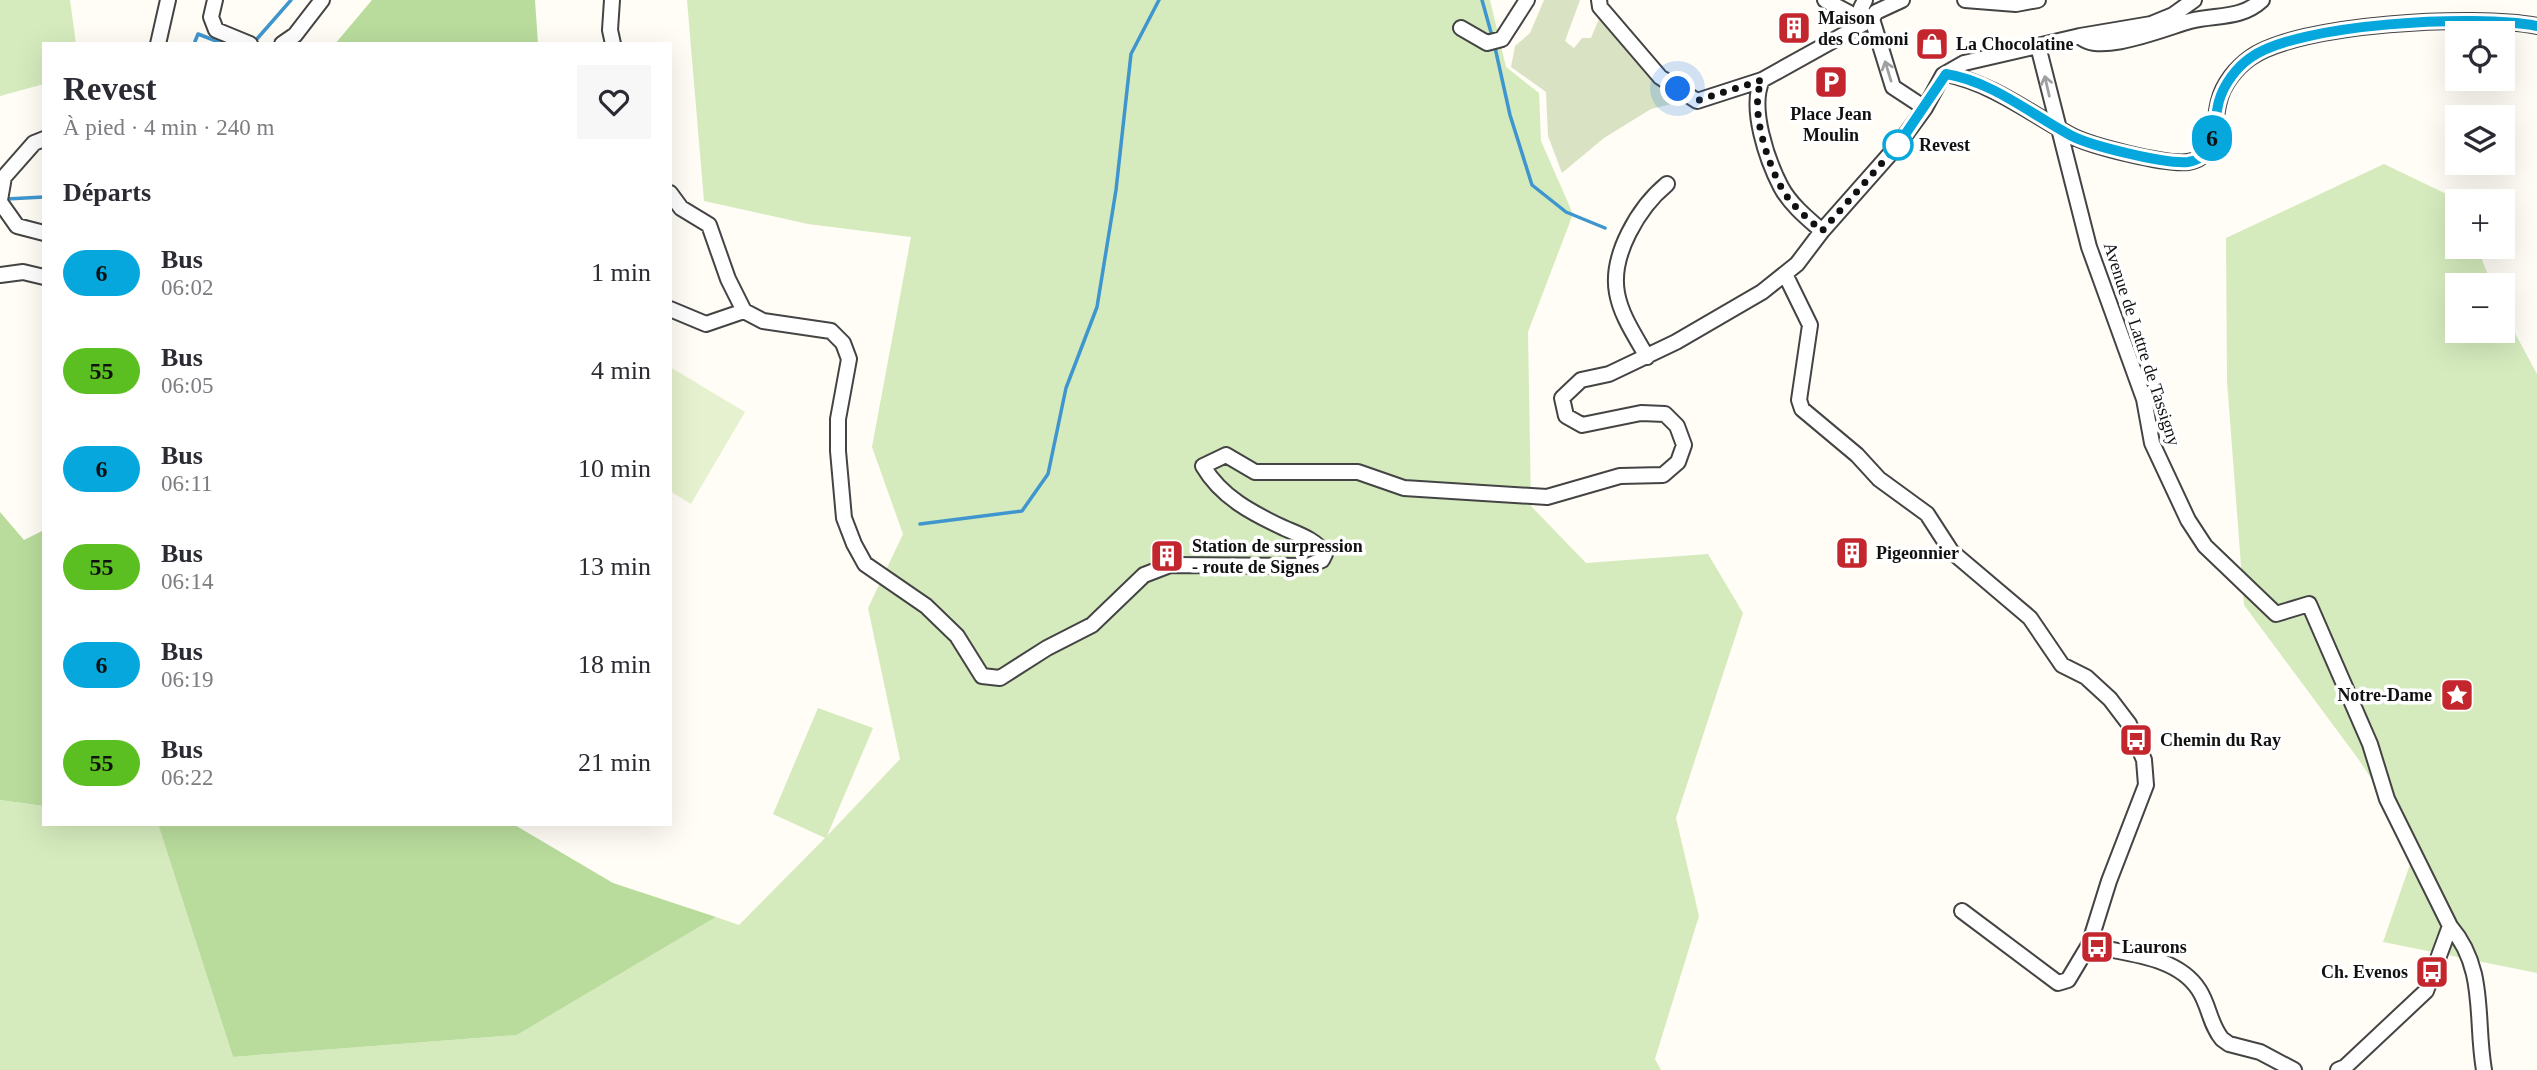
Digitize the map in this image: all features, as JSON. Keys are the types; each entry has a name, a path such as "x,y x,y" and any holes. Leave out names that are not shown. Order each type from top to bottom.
{"street":[{"path":"158,42 168,0"},
{"path":"215,0 211,18 216,30 245,42"},
{"path":"285,42 295,35 322,0"},
{"path":"612,0 610,30 613,42"},
{"path":"1461,28 1494,42 1527,0"},
{"path":"1599,0 1600,7 1660,77 1696,101 1762,80 1899,0"},
{"path":"1825,0 1853,15 1868,18"},
{"path":"1865,0 1861,8 1868,18 1893,87 1925,108"},
{"path":"1965,0 2010,4 2038,0"},
{"path":"672,196 681,208 709,225 728,279 744,311 763,321 831,331 843,343 849,359 838,419 838,451 844,518 854,544 866,564 926,606 957,636 982,676 995,679 1092,625 1144,575 1170,565 1308,566 1322,560 1325,554 1319,544 1261,517 1215,487 1203,466 1226,455 1255,472 1358,472 1404,488 1546,498 1620,476 1663,475 1678,463 1684,445 1677,426 1665,414 1641,413 1582,425 1566,416 1562,398 1581,380 1609,374 1647,357 1762,292 1797,264 1822,231 1863,187 1925,108 1946,74 1964,63 2080,36 2156,23 2194,0"},
{"path":"2080,36 2085,41 2096,43 2148,36 2190,21 2244,13 2262,0"},
{"path":"1946,74 1997,93 2079,138 2146,157 2193,161 2200,158 2211,145 2219,100 2231,77 2250,58 2276,44 2377,26 2428,22 2475,20 2537,26"},
{"path":"2038,46 2057,125"},
{"path":"1762,80 1756,107 1772,167 1788,197 1822,231"},
{"name":"Avenue de Lattre de Tassigny","path":"2057,125 2089,247 2144,399 2152,443 2188,520 2205,546 2276,614 2309,604 2370,744 2388,799 2450,926"},
{"path":"42,140 34,143 4,177 0,201 17,226 42,232"},
{"path":"1647,357 1623,314 1616,281 1619,262 1636,215 1667,184"},
{"path":"0,275 23,272 42,277"},
{"path":"1785,274 1810,325 1799,400 1802,409 1857,455 1879,479 1927,514 1951,551 2030,618 2062,665 2086,677 2110,699 2129,724 2144,760 2146,785 2089,946 2068,980 2058,983 1962,911"},
{"path":"672,310 706,324 744,311"},
{"path":"2338,1070 2345,1067 2426,991 2450,926 2465,943 2472,965 2482,1013 2484,1070"},
{"path":"2089,946 2152,959 2180,971 2197,986 2222,1039 2228,1044 2260,1052 2294,1070"}],"green space":[{"path":"0,0 70,0 76,42 42,42 42,85 0,96"},
{"path":"372,0 535,0 538,42 337,42"},
{"path":"687,0 1490,0 1506,67 1539,93 1541,141 1573,214 1528,332 1531,506 1586,563 1708,554 1743,613 1676,818 1699,916 1655,1059 1661,1070 0,1070 0,800 42,806 42,826 159,826 233,1057 517,1035 716,917 739,925 825,838 773,814 818,708 873,728 827,836 900,759 868,608 903,534 872,447 911,237 808,224 704,201"},
{"path":"1544,0 1580,0 1565,41 1574,48 1582,38 1591,38 1601,14 1688,100 1651,109 1604,138 1562,173 1548,136 1546,92 1511,67 1515,46 1530,33"},
{"path":"2384,164 2445,193 2445,259 2482,259 2487,273 2445,273 2445,343 2515,343 2515,333 2537,374 2537,973 2383,942 2416,847 2359,760 2244,605 2227,381 2226,238"},
{"path":"672,368 745,412 691,504 672,492"},
{"path":"0,512 24,540 42,531 42,806 0,800"},
{"path":"159,826 516,826 613,883 716,917 517,1035 233,1057"}],"waterway":[{"path":"256,40 291,0"},
{"path":"920,524 1022,511 1048,474 1066,388 1097,307 1116,190 1131,54 1159,0"},
{"path":"1482,0 1492,36"},
{"path":"195,42 198,34 219,42"},
{"path":"1494,43 1510,115 1532,185 1566,212 1605,228"},
{"path":"6,199 42,197"}],"bus line":[{"name":"6","path":"1898,145 1925,108 1940,79 1946,74 1997,93 2057,125 2069,135 2146,157 2176,162 2193,161 2200,158 2211,145 2219,100 2231,77 2250,58 2276,44 2377,26 2428,22 2475,20 2537,26"}],"place":[{"name":"Maison des Comoni","path":"1794,28"},
{"name":"La Chocolatine","path":"1932,44"},
{"name":"Place Jean Moulin","path":"1831,82"},
{"name":"Revest","path":"1898,145"},
{"name":"Pigeonnier","path":"1852,553"},
{"name":"Station de surpression - route de Signes","path":"1167,556"},
{"name":"Notre-Dame","path":"2457,695"},
{"name":"Chemin du Ray","path":"2136,740"},
{"name":"Laurons","path":"2097,947"},
{"name":"Ch. Evenos","path":"2432,972"}],"route":[{"path":"1678,89 1696,101 1762,80 1756,97 1756,107 1772,167 1788,197 1822,231 1898,145"}]}
